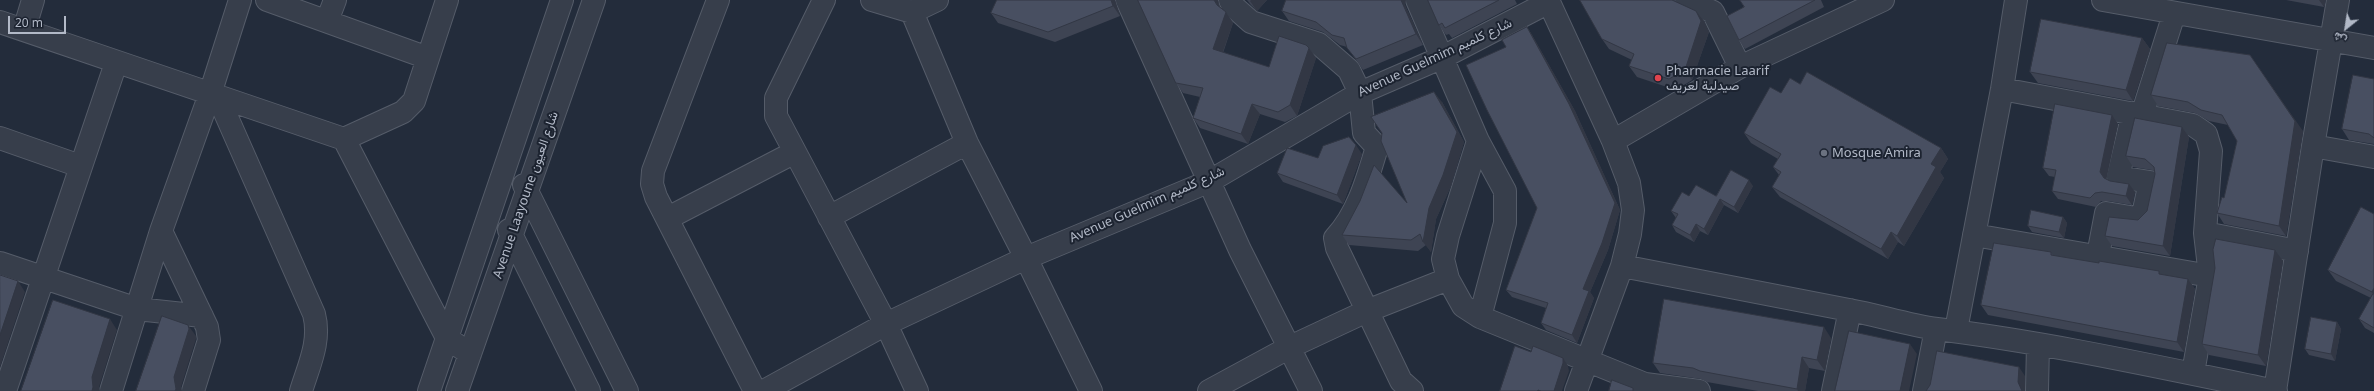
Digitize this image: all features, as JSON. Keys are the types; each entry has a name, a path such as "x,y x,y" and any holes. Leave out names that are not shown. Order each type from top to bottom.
{"street":[{"path":"24,30 34,0"},
{"path":"111,391 161,231 214,96 240,0"},
{"path":"267,0 428,58"},
{"path":"327,21 335,0"},
{"path":"0,22 116,63 344,139 403,112 414,101 447,0"},
{"path":"429,391 562,0"},
{"name":"Avenue Laayoune شارع العيون","path":"457,391 513,236 562,89 594,0"},
{"path":"718,0 653,171 654,190 755,391"},
{"path":"824,0 776,98 776,116 886,324 917,391"},
{"path":"872,0 912,12 937,0"},
{"path":"1127,0 1210,180 1240,250 1311,391"},
{"path":"1230,0 1233,6 1252,22 1318,44 1349,70 1360,93 1364,133 1377,147 1365,186 1343,230 1335,238 1337,248 1401,381 1412,391"},
{"path":"1417,0 1443,57 1478,141 1505,191 1505,223 1480,317"},
{"path":"1689,0 1712,12 1740,67"},
{"path":"1612,141 1740,67 1859,5 1883,0"},
{"path":"1924,391 1946,329 1974,235 2002,89 2016,0"},
{"path":"1622,266 1946,329 2038,344 2193,373 2275,391 2313,146 2338,0"},
{"path":"1548,1 1612,141 1629,183 1633,210 1630,234 1622,266 1576,391"},
{"name":"Avenue Guelmim شارع كلميم","path":"764,391 886,324 1026,258 1210,180 1360,93 1443,57 1548,1"},
{"path":"2111,1 2174,14 2374,48"},
{"path":"912,12 967,143 1026,258 1091,391"},
{"path":"2098,255 2106,213 2142,219 2150,182 2118,177 2137,114 2174,14"},
{"path":"5,391 116,63"},
{"path":"2002,89 2192,125 2206,134 2211,151 2205,234 2210,276 2193,373"},
{"path":"214,96 314,314 317,342 301,391"},
{"path":"0,138 80,166"},
{"path":"344,139 447,338 470,354"},
{"path":"1478,141 1448,236 1443,259 1448,279 1463,306 1480,317 1587,359 1644,388 1699,391"},
{"path":"829,217 967,143"},
{"path":"2313,146 2374,157"},
{"path":"668,218 795,152"},
{"path":"506,164 518,174 528,192 627,391"},
{"path":"490,208 501,217 513,236 589,391"},
{"path":"161,231 202,316 209,340 193,391"},
{"path":"2205,234 2297,251"},
{"path":"1974,235 2098,255 2210,276"},
{"path":"0,263 137,309 202,316"},
{"path":"1209,391 1290,347 1367,311 1448,279"},
{"path":"1833,391 1850,310"},
{"path":"2037,391 2038,344"}],"building":[{"path":"997,0 1111,0 1113,6 1048,32 991,13"},
{"path":"1138,0 1214,0 1217,5 1226,12 1213,49 1269,67 1279,36 1306,45 1309,48 1290,105 1278,112 1252,104 1241,134 1193,118 1203,88 1176,83"},
{"path":"1286,0 1401,0 1416,34 1356,59 1347,48 1344,38 1332,35 1316,22 1282,11"},
{"path":"1428,0 1499,0 1445,28 1442,23 1439,25"},
{"path":"1580,0 1672,0 1696,11 1701,21 1685,70 1669,79 1629,66 1634,54 1602,39"},
{"path":"1740,0 1815,0 1739,40 1727,16 1744,7"},
{"path":"2041,19 2142,38 2126,90 2030,72"},
{"path":"1527,27 1569,104 1615,203 1602,243 1583,289 1589,291 1572,335 1541,323 1548,303 1506,290 1537,208 1487,110 1466,65 1506,47 1502,40"},
{"path":"2167,43 2250,55 2295,121 2279,226 2217,213 2222,197 2224,198 2237,141 2222,115 2201,110 2188,102 2151,95"},
{"path":"1807,72 1941,148 1931,164 1936,167 1897,236 1891,232 1881,249 1772,187 1781,172 1773,167 1781,154 1744,133 1770,87 1781,93 1790,78 1800,84"},
{"path":"2353,75 2374,79 2374,138 2369,134 2342,129"},
{"path":"1434,92 1457,132 1443,175 1429,208 1423,242 1420,234 1411,240 1342,235 1360,201 1374,165 1407,203 1381,141 1382,133 1371,117"},
{"path":"2055,104 2112,115 2100,172 2104,178 2110,181 2129,184 2126,196 2102,192 2095,193 2090,198 2052,191 2056,170 2043,168"},
{"path":"2135,118 2182,127 2163,246 2105,236 2109,217 2138,220 2147,211 2155,174 2154,167 2145,159 2126,156"},
{"path":"1349,137 1356,145 1337,195 1277,173 1287,148 1318,158 1323,146"},
{"path":"1731,170 1749,180 1734,207 1720,199 1704,229 1696,224 1690,235 1672,225 1678,214 1671,211 1682,192 1689,196 1696,185 1716,196"},
{"path":"2361,207 2374,214 2374,288 2372,292 2328,270"},
{"path":"2031,210 2063,217 2059,232 2028,226"},
{"path":"2216,239 2275,250 2258,355 2202,344 2215,268 2213,250"},
{"path":"1994,243 2051,252 2051,255 2159,271 2159,274 2188,279 2177,342 1981,305"},
{"path":"0,275 18,281 0,335"},
{"path":"2374,294 2374,328 2359,319"},
{"path":"1664,299 1824,327 1817,360 1802,357 1797,389 1700,371 1693,368 1653,363"},
{"path":"53,300 110,319 92,377 92,391 21,391"},
{"path":"162,316 188,325 189,329 174,377 176,389 175,391 136,391"},
{"path":"2311,317 2337,322 2331,354 2305,349"},
{"path":"1849,331 1910,344 1900,391 1835,391"},
{"path":"1515,346 1531,352 1533,346 1563,358 1563,363 1554,391 1500,391"},
{"path":"1937,351 2019,367 2018,382 2022,391 1926,391 1930,385"},
{"path":"1612,380 1633,388 1633,391 1609,391"}],"place":[{"name":"Pharmacie Laarif صيدلية لعريف","path":"1658,78"},
{"name":"Mosque Amira","path":"1824,153"}]}
